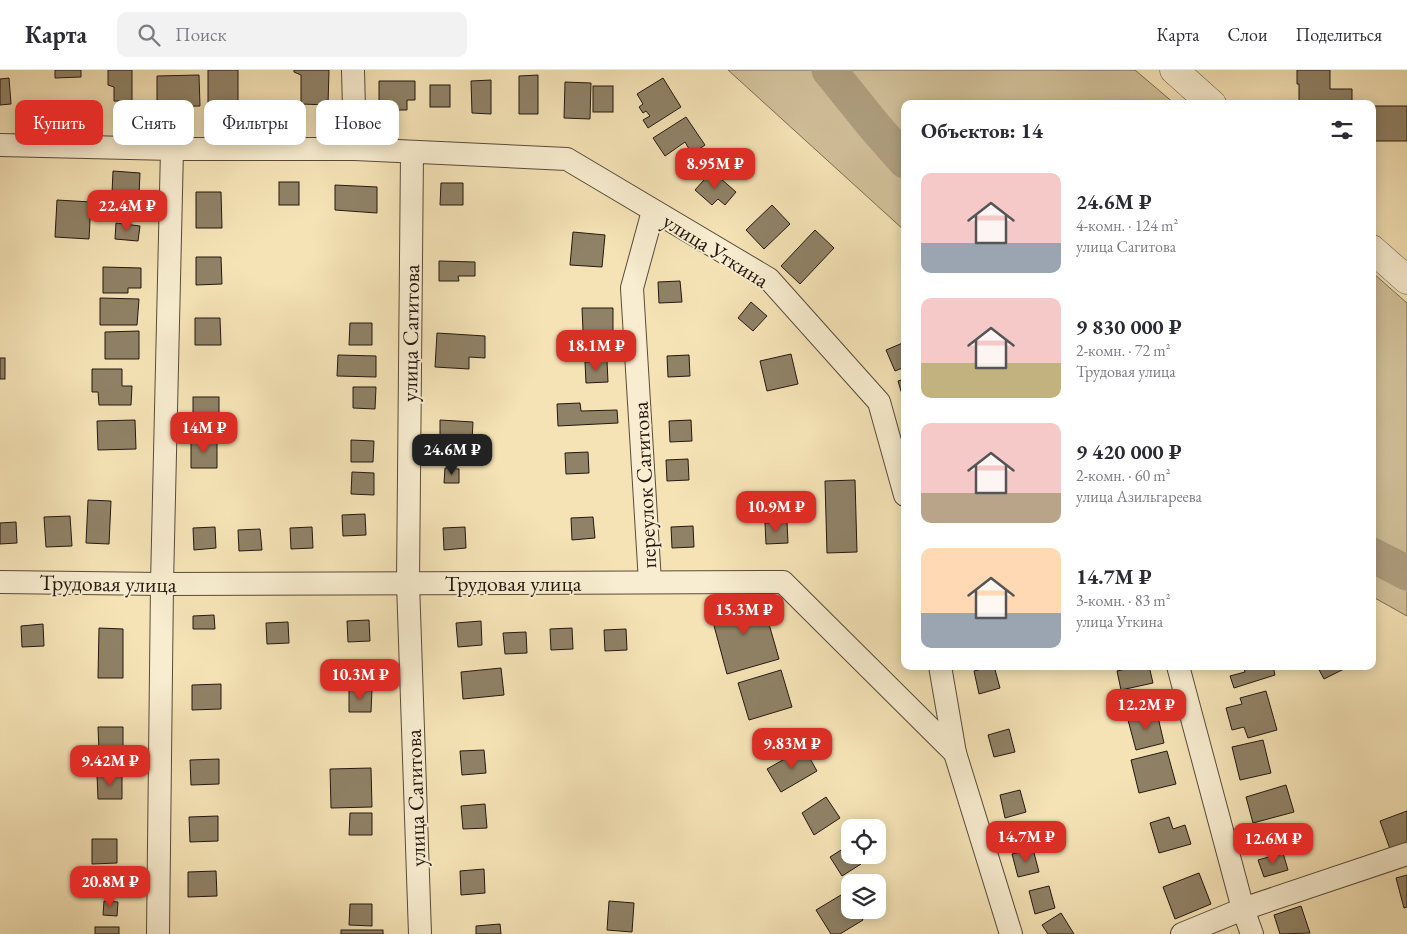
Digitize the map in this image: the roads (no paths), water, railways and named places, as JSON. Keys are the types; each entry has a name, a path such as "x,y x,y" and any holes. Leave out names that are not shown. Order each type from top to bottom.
{"street":[{"path":"353,70 356,149"},
{"path":"1174,70 1208,100"},
{"name":"улица Уткина","path":"0,145 172,149 356,149 566,159 769,279 879,402 901,481"},
{"path":"158,934 162,584 172,149"},
{"name":"улица Сагитова","path":"412,152 408,583 420,934"},
{"name":"переулок Сагитова","path":"650,582 632,288 653,210"},
{"path":"1376,253 1407,280"},
{"name":"Трудовая улица","path":"0,582 162,584 783,582 955,753"},
{"path":"941,670 955,753 1011,934"},
{"path":"1179,670 1243,910 1252,934"},
{"path":"1182,934 1243,910 1407,854"}],"waterway":[{"path":"829,70 901,156"},
{"path":"1376,557 1407,573"}]}
